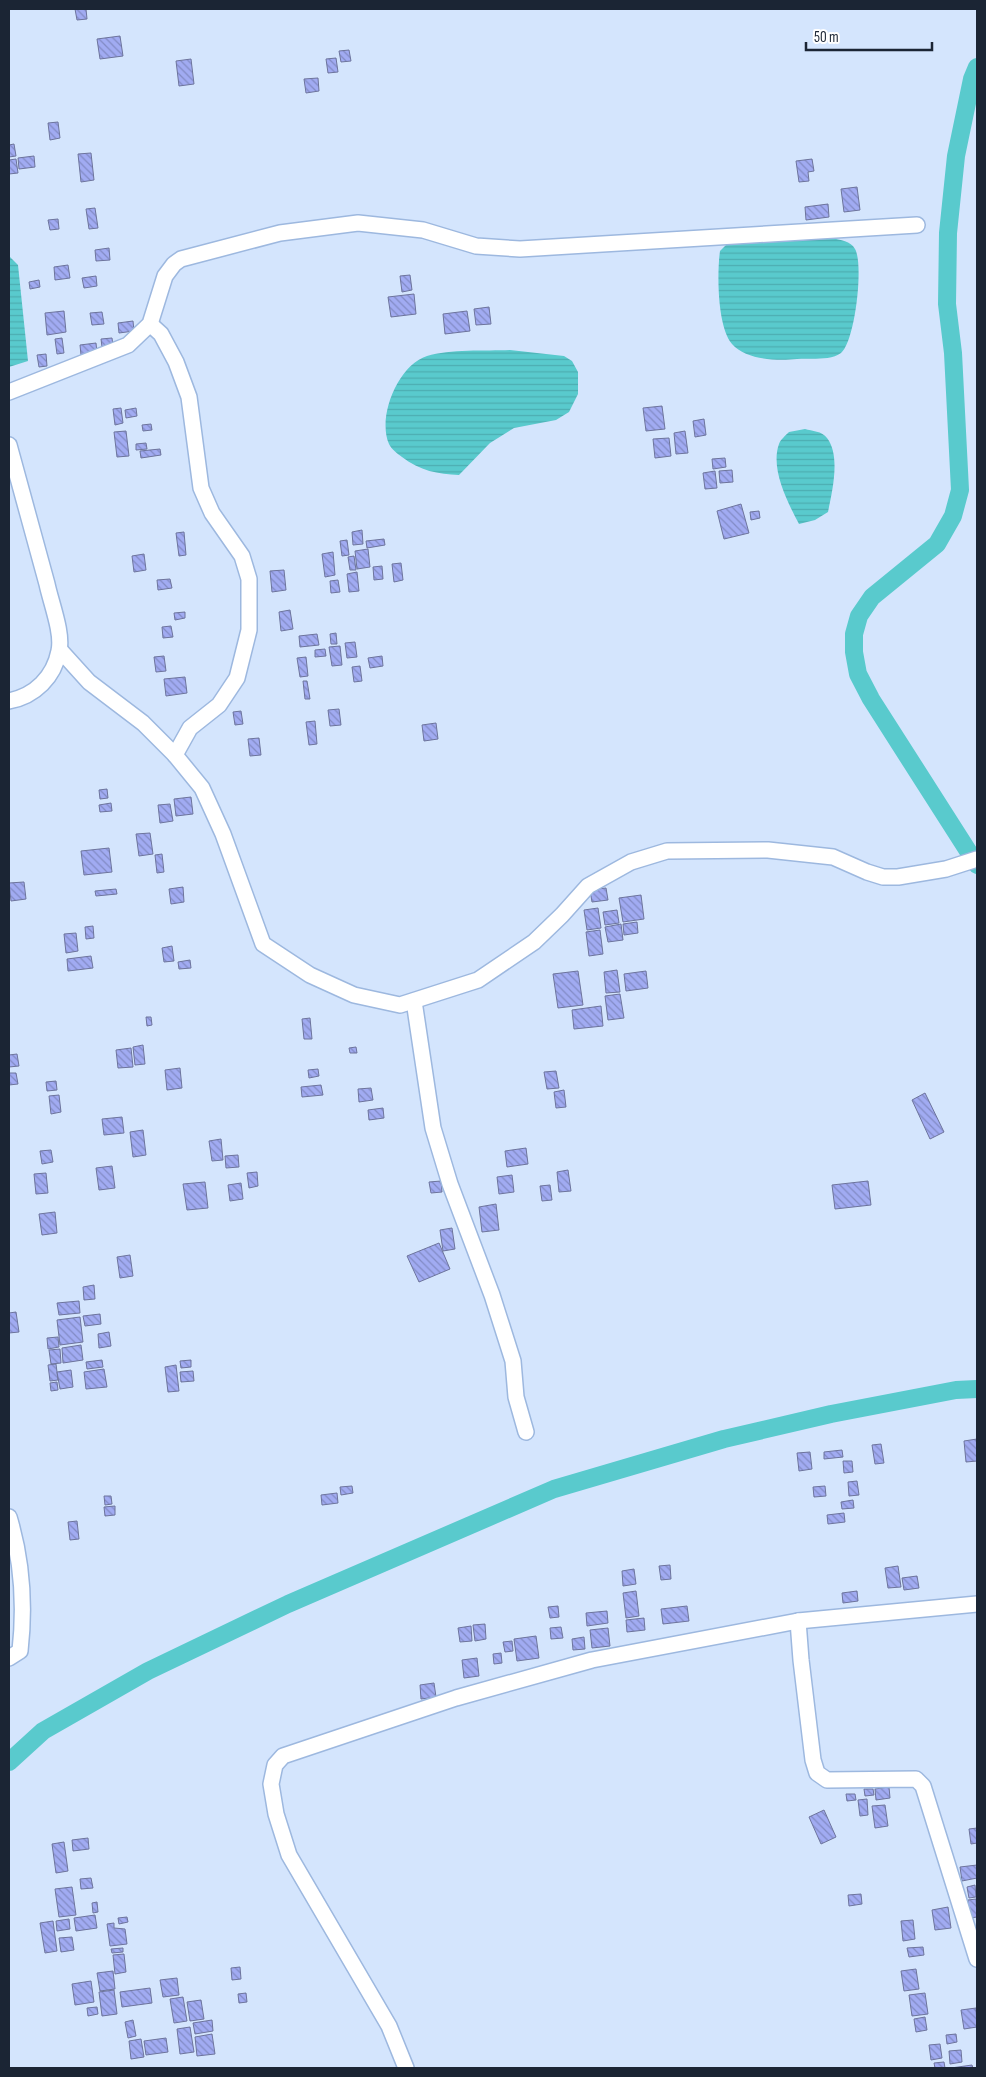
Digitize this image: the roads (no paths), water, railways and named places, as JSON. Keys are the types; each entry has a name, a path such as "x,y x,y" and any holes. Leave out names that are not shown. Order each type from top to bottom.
{"street":[{"path":"9,392 128,345 150,324 165,276 174,264 182,259 290,231 358,223 423,230 476,246 520,249 917,225"},
{"path":"150,324 161,334 176,362 188,397 201,488 212,512 242,556 249,579 249,630 238,678 219,705 190,728 175,755"},
{"path":"9,445 53,610 60,650 52,674 37,689 16,700 9,701"},
{"path":"60,650 89,682 143,723 175,755 202,788 223,834 263,944 310,975 354,995 400,1005 478,980 534,942 588,886 631,862 667,851 768,850 832,856 883,877 898,877 946,869 977,859"},
{"path":"414,1001 433,1128 450,1184 492,1295 513,1361 516,1397 526,1432"},
{"path":"9,1517 22,1592 23,1625 20,1651 9,1658"},
{"path":"406,2068 388,2026 289,1855 276,1814 271,1784 274,1765 283,1756 438,1704 583,1662 798,1621 977,1604"},
{"path":"798,1621 813,1760 818,1773 827,1780 916,1779 923,1786 977,1959"}],"waterway":[{"path":"977,67 972,79 956,156 948,233 947,304 953,353 960,490 953,516 937,544 872,597 859,616 854,634 854,652 858,674 871,699 977,865"},
{"path":"9,1762 43,1731 148,1671 288,1604 554,1489 724,1439 831,1414 956,1390 977,1389"}]}
